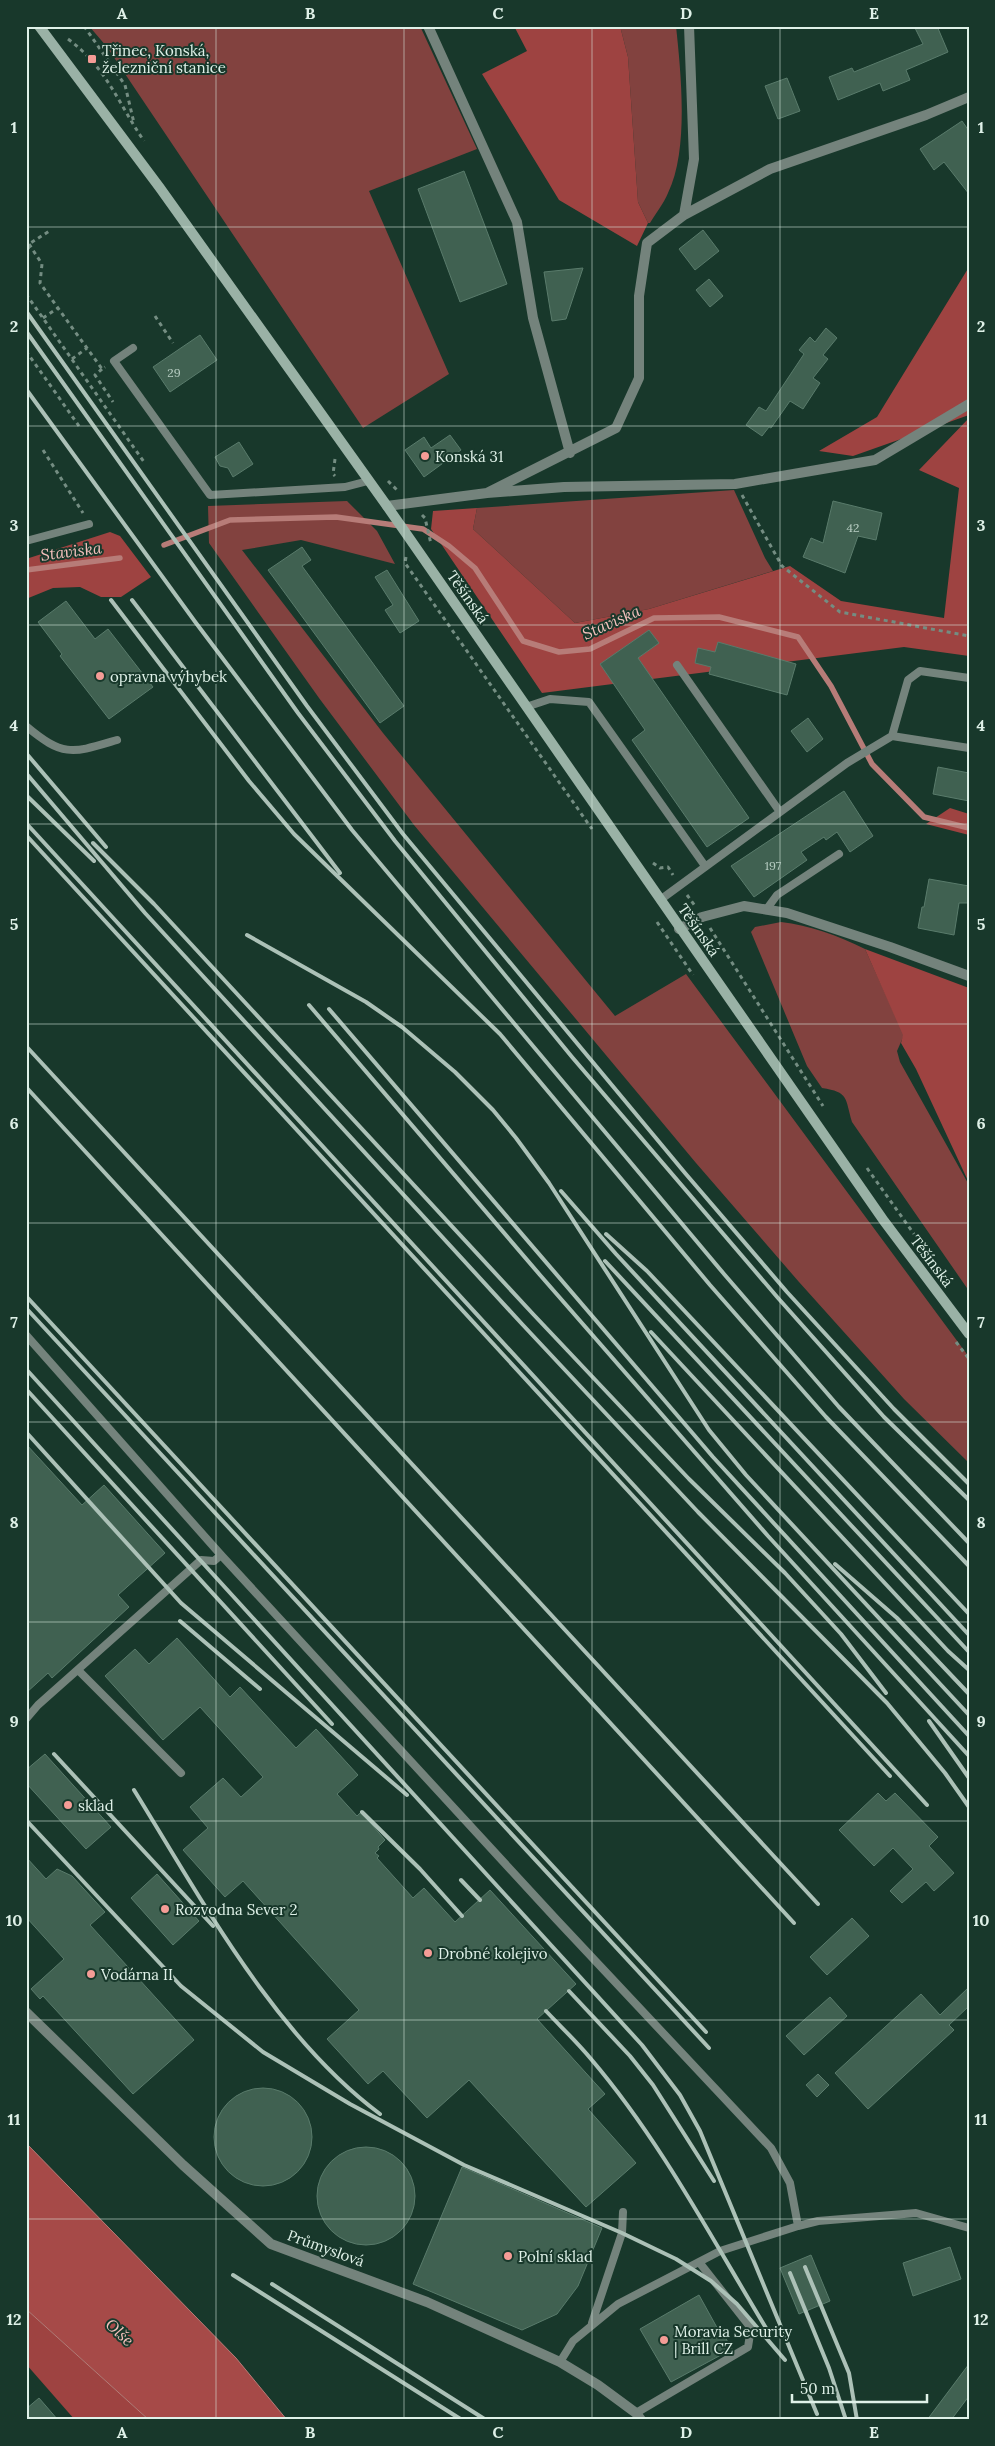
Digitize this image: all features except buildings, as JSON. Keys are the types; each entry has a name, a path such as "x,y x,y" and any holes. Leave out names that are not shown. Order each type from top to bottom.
{"main road":[{"name":"Těšínská","path":"39,26 160,188 387,506 679,929 884,1220 969,1334"}],"street":[{"path":"428,26 517,222 533,318 570,453"},
{"path":"684,215 694,159 689,26"},
{"path":"487,493 570,453 616,428 639,378 639,296 647,243 684,215 770,169 926,115 969,97"},
{"path":"387,506 487,493 564,487 735,484 875,460 969,404"},
{"path":"679,929 702,917 744,906 787,913 969,976"},
{"name":"Průmyslová","path":"26,2012 183,2165 271,2244 427,2302 560,2362 598,2384 639,2416"}],"lane":[{"path":"133,348 114,361 210,495 345,487 368,481"},
{"path":"26,541 89,524"},
{"path":"678,666 780,812"},
{"path":"892,736 908,680 920,672 969,678"},
{"path":"526,707 550,699 589,702 705,866"},
{"path":"26,726 58,749 70,751 117,740"},
{"path":"660,900 847,764 892,736 969,748"},
{"path":"766,910 777,895 839,854"},
{"path":"26,1335 221,1555 549,1911 771,2148 790,2183 798,2226"},
{"path":"26,1719 201,1560 214,1561 221,1555"},
{"path":"78,1670 181,1774"},
{"path":"592,2324 622,2233 623,2212"},
{"path":"560,2362 574,2341 618,2304 720,2252 798,2226 834,2219 916,2213 969,2228"},
{"path":"639,2416 748,2347 751,2328 699,2262"}],"path":[{"path":"63,33 86,53 113,87 134,126 125,85 84,26"},
{"path":"26,265 29,244 51,230"},
{"path":"29,244 42,264 40,283 102,369"},
{"path":"26,294 144,462"},
{"path":"43,318 58,308"},
{"path":"155,316 173,343"},
{"path":"72,359 87,348"},
{"path":"26,351 79,426"},
{"path":"112,402 95,375 114,361"},
{"path":"43,450 84,513 76,516"},
{"path":"735,484 782,566 840,612 969,636"},
{"path":"425,518 432,548"},
{"path":"702,917 825,1109"},
{"path":"864,1164 919,1242"}],"shaded area":[{"path":"89,26 420,26 477,149 369,191 449,374 363,428 107,47"},
{"path":"514,26 620,26 628,57 638,202 648,223 637,246 559,200 482,74 527,51"},
{"path":"620,26 676,26 682,111 679,155 675,175 668,193 650,223 648,223 638,202 628,57"},
{"path":"969,267 969,415 853,456 819,451 877,417"},
{"path":"969,418 969,656 904,647 542,693 431,529 433,511 477,508 473,529 575,623 649,609 790,566 841,601 944,618 959,488 919,470"},
{"path":"734,490 765,558 773,571 649,609 575,623 473,529 477,508"},
{"path":"347,501 377,531 395,564 301,540 242,550 383,733 615,1016 686,974 969,1357 969,1463 904,1399 799,1282 696,1163 414,825 319,698 209,543 208,506"},
{"path":"110,532 120,536 151,577 121,597 101,597 80,587 53,588 26,599 26,559"},
{"path":"950,808 969,814 969,835 926,824"},
{"path":"781,922 824,932 865,949 904,1035 897,1051 900,1062 969,1185 969,1291 852,1122 847,1102 842,1094 822,1088 807,1066 751,932 755,927"},
{"path":"865,949 969,988 969,1183 916,1069 901,1043 903,1035"},
{"path":"26,2309 149,2420 75,2420 26,2364"}],"water":[{"name":"Olše","path":"26,2143 236,2358 287,2420 149,2420 26,2309"}],"waterway":[{"name":"Staviska","path":"164,545 230,520 336,517 423,529 449,546 475,568 523,641 559,652 590,649 654,618 719,617 798,637 831,686 872,764 924,817 969,828"},
{"name":"Staviska","path":"26,570 120,558"}],"railway":[{"path":"26,311 307,706 403,834 685,1173 787,1292 894,1409 969,1484"},
{"path":"26,331 298,713 395,841 572,1057 778,1298 884,1417 969,1500"},
{"path":"26,389 196,623 352,830 724,1274 839,1407 969,1543"},
{"path":"111,600 249,781 294,834 500,1034 710,1285 826,1417 969,1566"},
{"path":"132,600 340,873"},
{"path":"26,753 106,847"},
{"path":"26,773 145,913 522,1324 698,1512 887,1703 945,1773 969,1807"},
{"path":"26,795 94,861"},
{"path":"26,823 927,1805"},
{"path":"26,835 890,1776"},
{"path":"93,843 154,904 533,1314 689,1479 785,1573 841,1634 886,1693"},
{"path":"247,935 366,1002 402,1027 455,1072 493,1110 549,1183 709,1430 746,1475 969,1715"},
{"path":"309,1005 540,1275 768,1536 969,1756"},
{"path":"329,1009 713,1457 969,1736"},
{"path":"26,1046 818,1904"},
{"path":"26,1087 794,1923"},
{"path":"561,1191 616,1254 969,1635"},
{"path":"606,1234 647,1271 969,1614"},
{"path":"605,1261 969,1652"},
{"path":"26,1296 706,2032"},
{"path":"26,1308 709,2048"},
{"path":"651,1332 948,1651 969,1670"},
{"path":"26,1369 642,2045 680,2095 700,2131 817,2414"},
{"path":"26,1389 332,1724"},
{"path":"26,1432 181,1603 407,1795"},
{"path":"835,1564 897,1618 969,1694"},
{"path":"180,1621 260,1689"},
{"path":"929,1721 969,1778"},
{"path":"54,1754 213,1926"},
{"path":"134,1790 214,1920 274,2006 307,2046 342,2082 380,2114"},
{"path":"362,1812 420,1869 462,1916"},
{"path":"26,1820 181,1986 263,2052 350,2104 464,2165 622,2233 676,2259 711,2281 737,2304 785,2360"},
{"path":"461,1880 480,1900"},
{"path":"569,1991 630,2056 653,2085 714,2181"},
{"path":"546,2011 591,2059 640,2123 685,2192 769,2333"},
{"path":"805,2267 849,2373 857,2420"},
{"path":"790,2273 829,2368 846,2420"},
{"path":"233,2275 462,2420"},
{"path":"272,2284 486,2420"}],"place":[{"name":"Třinec, Konská, železniční stanice","path":"92,59"},
{"name":"Konská 31","path":"425,456"},
{"name":"opravna výhybek","path":"100,676"},
{"name":"sklad","path":"68,1805"},
{"name":"Rozvodna Sever 2","path":"165,1909"},
{"name":"Drobné kolejivo","path":"428,1953"},
{"name":"Vodárna II","path":"91,1974"},
{"name":"Polní sklad","path":"508,2256"},
{"name":"Moravia Security | Brill CZ","path":"664,2340"}]}
